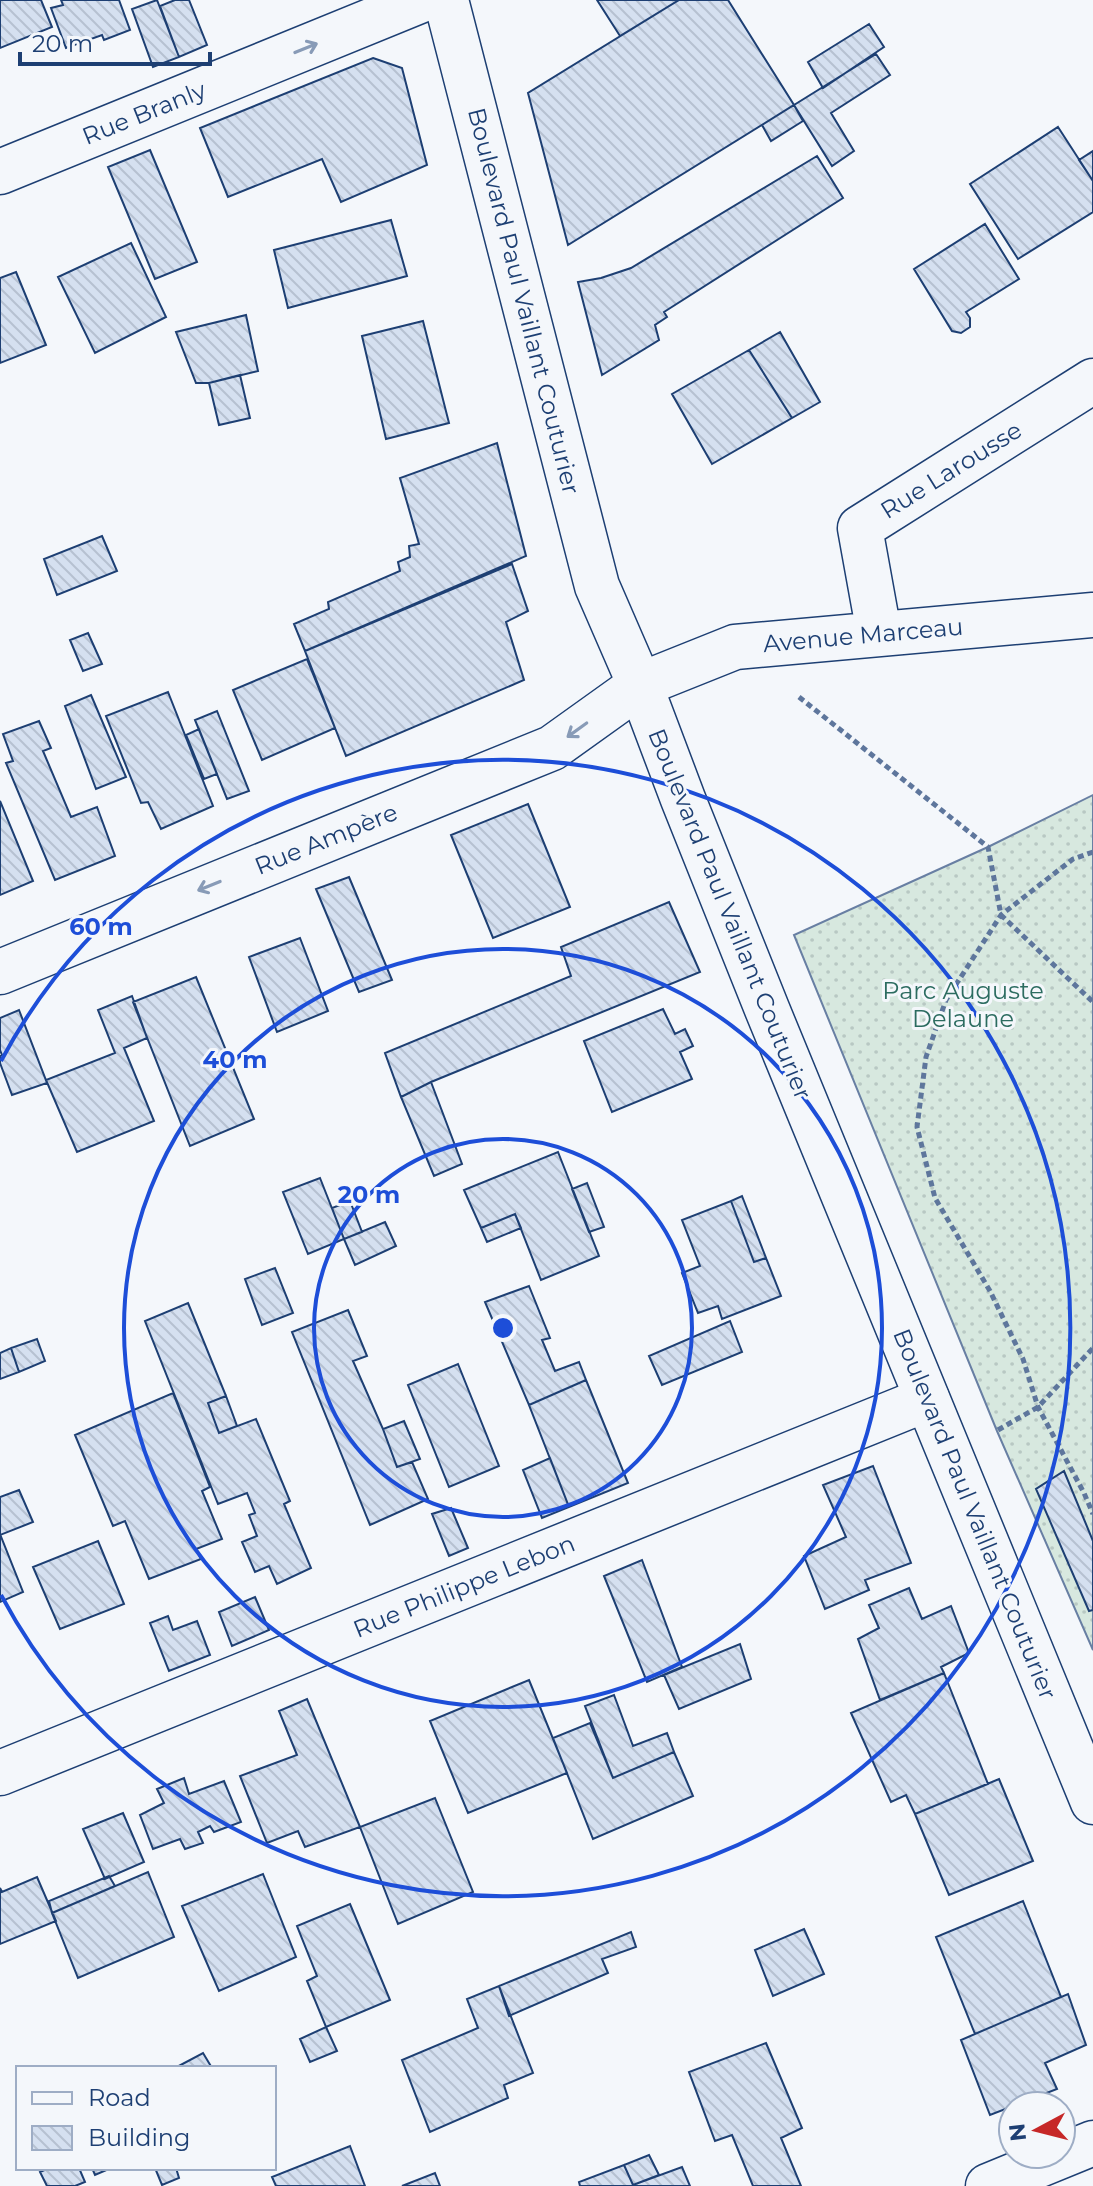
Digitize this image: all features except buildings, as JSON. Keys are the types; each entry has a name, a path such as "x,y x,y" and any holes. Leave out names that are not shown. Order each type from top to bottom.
{"street":[{"name":"Rue Branly","path":"0,172 422,0"},
{"name":"Boulevard Paul Vaillant Couturier","path":"446,0 597,586 640,685 767,1009 1093,1802"},
{"name":"Rue Larousse","path":"879,633 860,528 1093,381"},
{"name":"Avenue Marceau","path":"640,685 735,647 1093,615"},
{"name":"Rue Ampère","path":"0,972 552,748 640,685"},
{"name":"Rue Philippe Lebon","path":"0,1773 927,1399"},
{"path":"988,2186 1093,2143"}],"path":[{"path":"735,647 988,847 1001,915 1093,1002"},
{"path":"1093,852 1073,859 1001,915 946,1000 926,1057 917,1127 935,1198 990,1291 1023,1359 1038,1407 1093,1514"},
{"path":"948,1447 997,1431 1038,1407 1093,1348"}],"green space":[{"name":"Parc Auguste Delaune","path":"1093,795 1093,1650 997,1431 794,935 988,847"}]}
